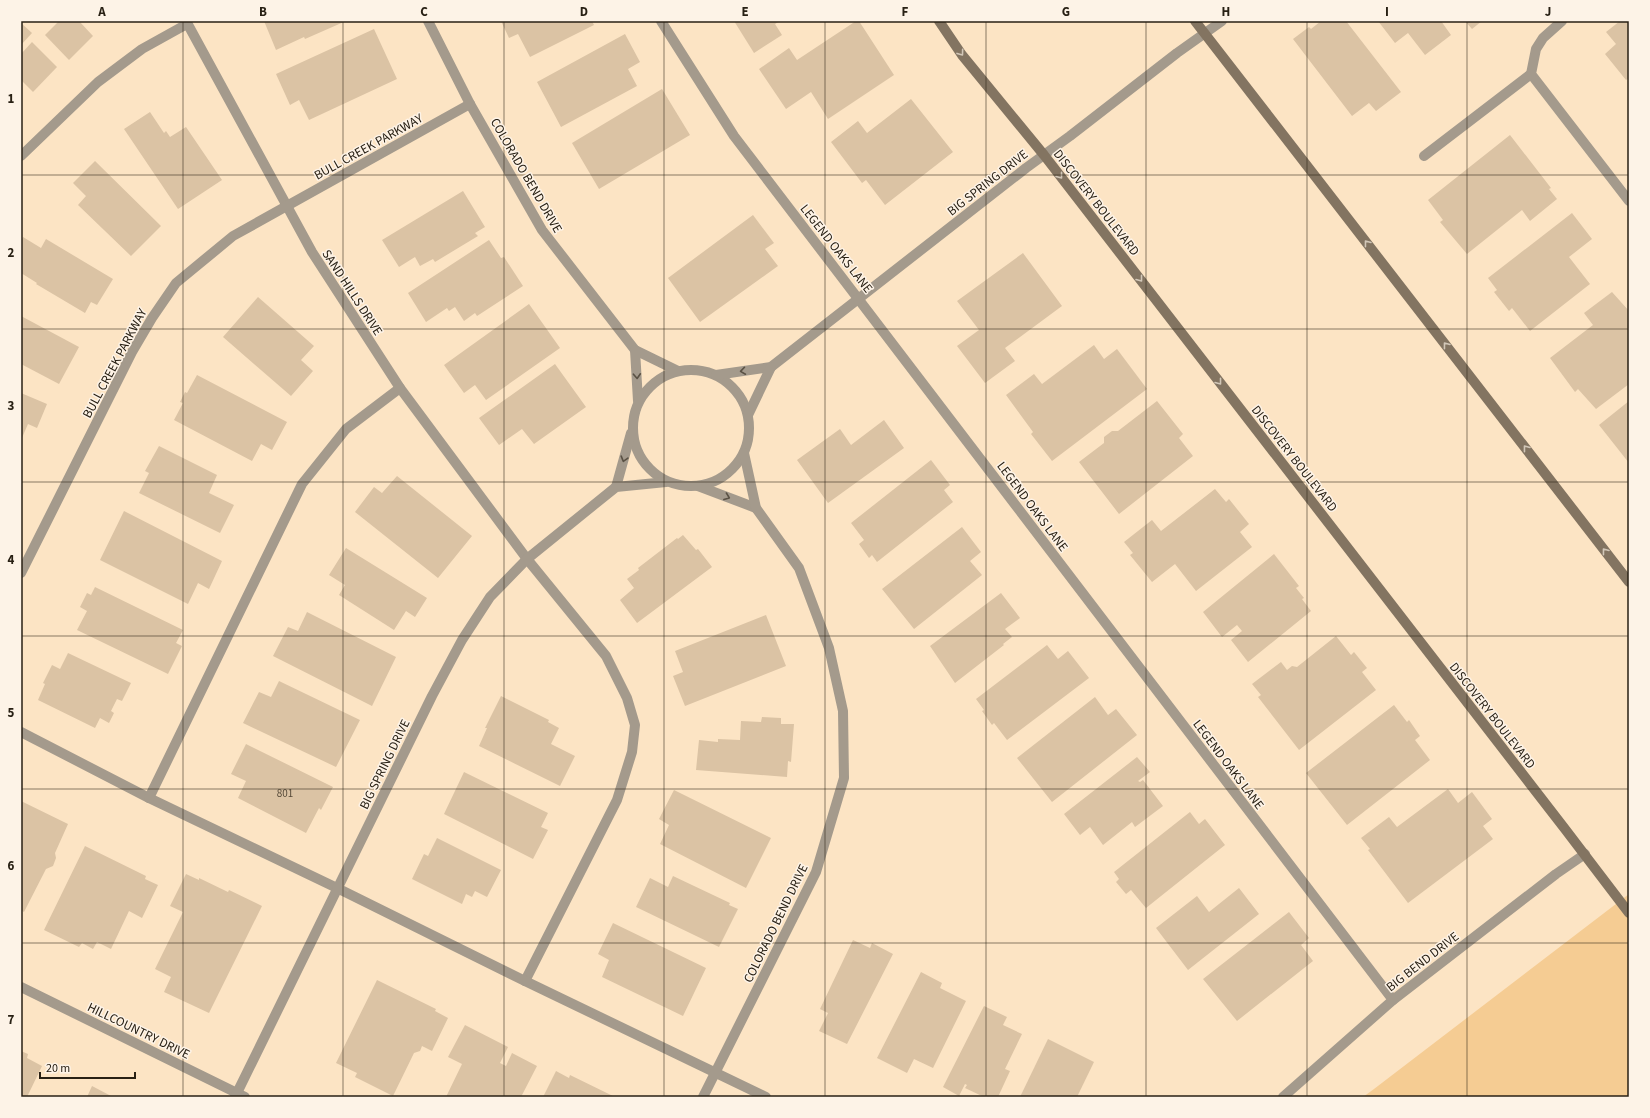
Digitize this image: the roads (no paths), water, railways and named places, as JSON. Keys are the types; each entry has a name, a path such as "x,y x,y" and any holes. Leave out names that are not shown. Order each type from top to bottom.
{"street":[{"name":"COLORADO BEND DRIVE","path":"428,21 470,104 542,230 635,350 678,370"},
{"name":"LEGEND OAKS LANE","path":"661,21 734,136 1393,1000"},
{"name":"DISCOVERY BOULEVARD","path":"939,21 962,55 1044,155 1585,854 1629,913"},
{"path":"1195,21 1629,582"},
{"name":"BIG SPRING DRIVE","path":"748,415 771,367 1044,155 1204,33 1222,21"},
{"path":"1424,156 1531,74 1536,49 1543,38 1562,21"},
{"path":"21,156 98,82 142,49 187,22"},
{"name":"SAND HILLS DRIVE","path":"187,22 204,50 286,206 312,252 400,388 527,559 606,656 627,698 634,724 632,752 617,800 525,982"},
{"path":"1531,74 1629,201"},
{"name":"BULL CREEK PARKWAY","path":"21,574 132,352 152,318 176,283 233,236 470,104"},
{"path":"635,350 638,402"},
{"path":"716,374 771,367"},
{"path":"666,482 616,487 632,431 633,416 638,402 648,387 662,376 678,370 697,369 716,374 737,391 744,403 748,415 749,435 744,453 732,469 717,480 698,486"},
{"path":"148,798 302,484 346,429 400,388"},
{"path":"632,431 635,447 642,461 653,473 666,482 676,485 698,486 756,508"},
{"name":"COLORADO BEND DRIVE","path":"703,1097 816,872 844,778 843,711 829,648 799,568 756,508 744,453"},
{"name":"BIG SPRING DRIVE","path":"239,1096 337,888 432,696 462,640 490,597 527,559 616,487"},
{"path":"21,732 148,798 337,888 525,982 766,1097"},
{"name":"BIG BEND DRIVE","path":"1283,1097 1393,1000 1556,874 1585,854"},
{"name":"HILLCOUNTRY DRIVE","path":"21,987 239,1096"}]}
